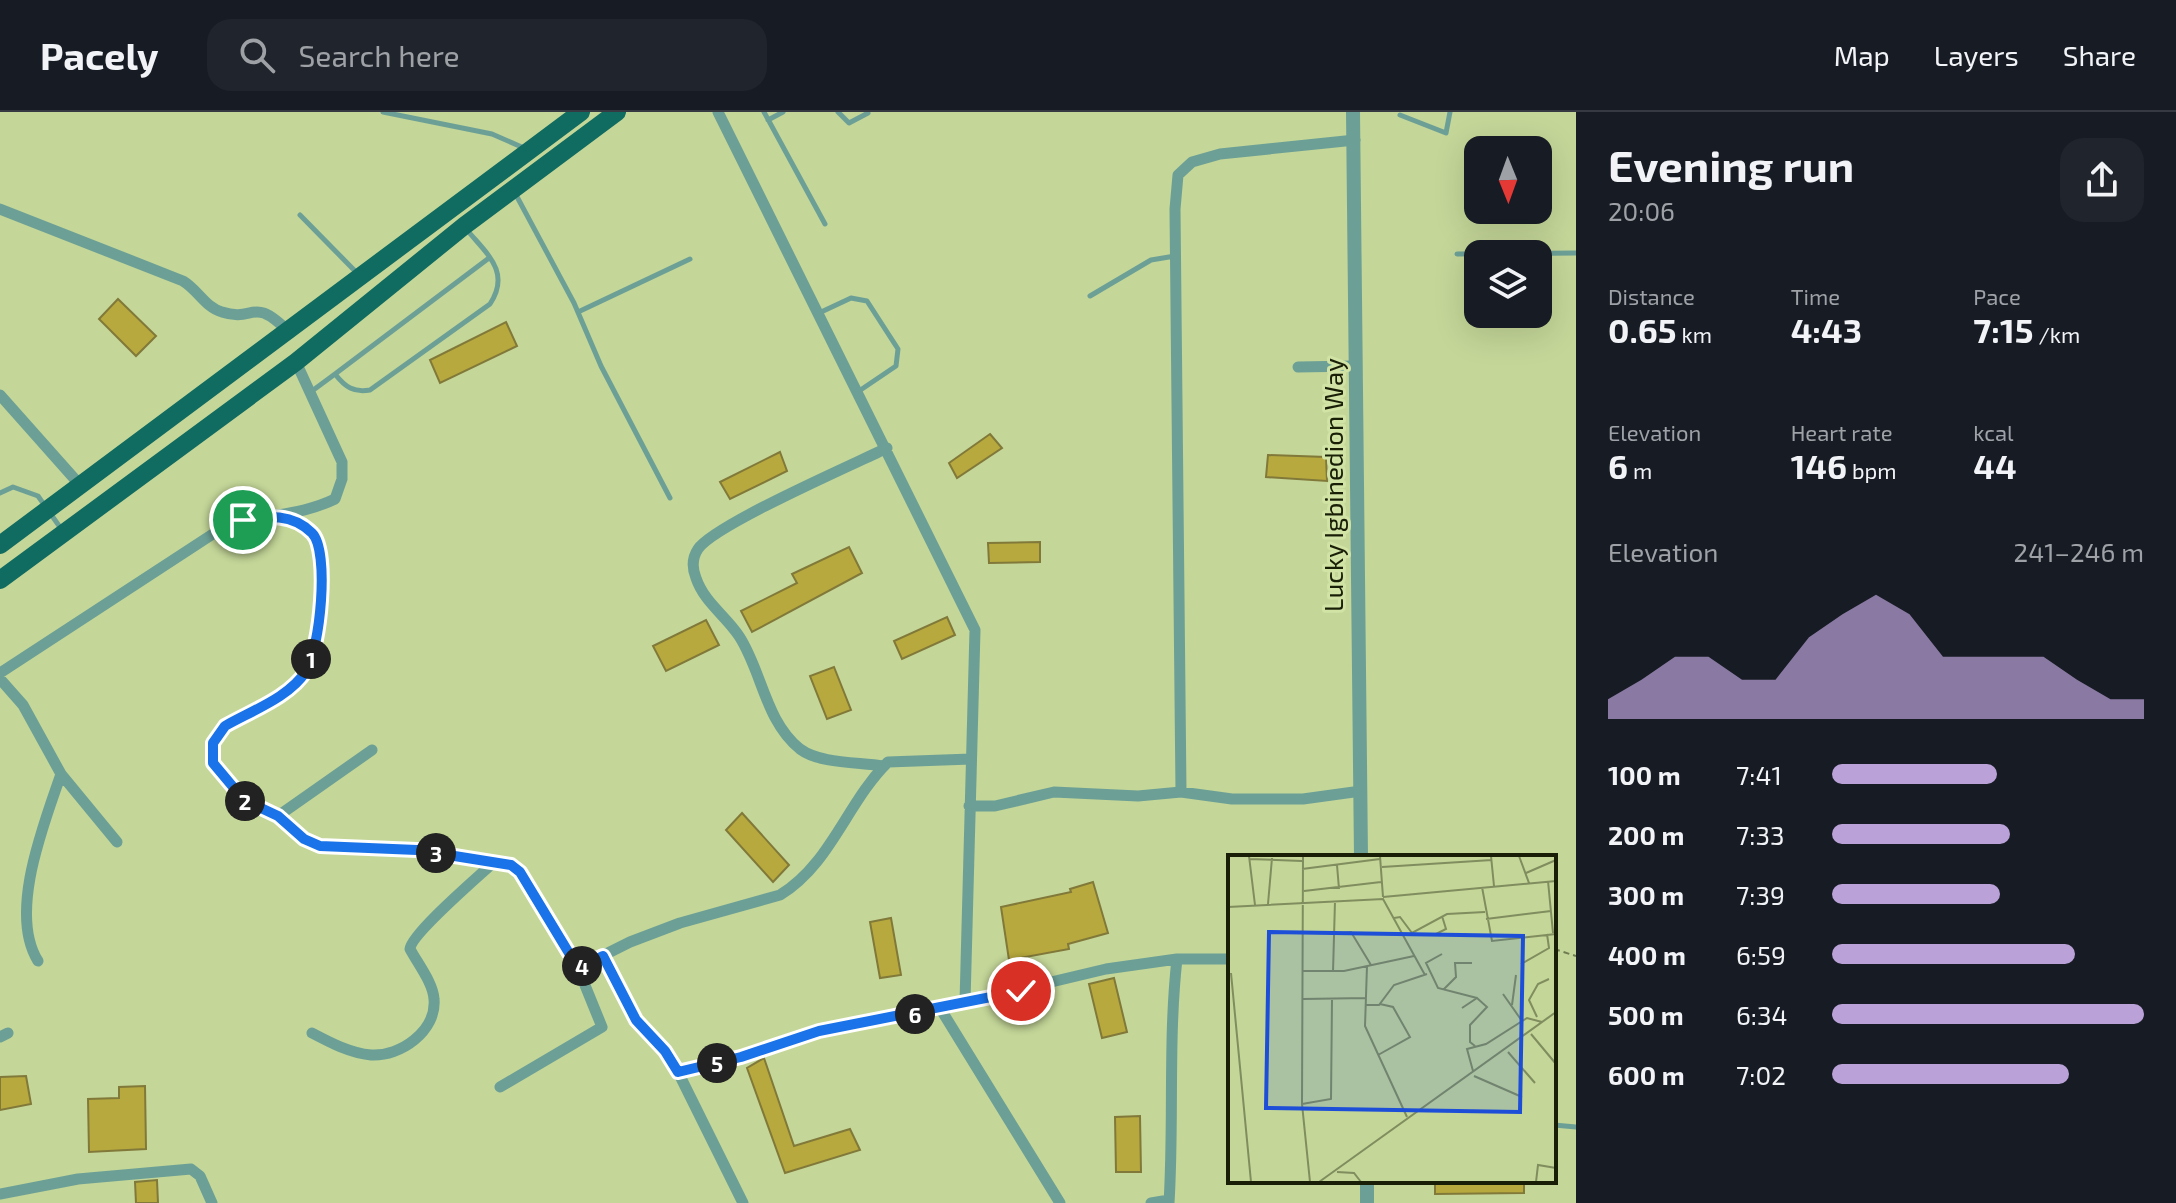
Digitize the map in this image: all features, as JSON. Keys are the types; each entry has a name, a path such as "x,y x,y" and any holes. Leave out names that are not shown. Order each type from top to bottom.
{"highway":[{"path":"0,545 290,333 581,112"},
{"path":"0,580 296,362 464,226 617,112"}],"street":[{"path":"718,112 975,630 965,1002"},
{"name":"Lucky Igbinedion Way","path":"1353,112 1361,855"},
{"path":"1181,792 1178,175 1192,162 1220,154 1355,140"},
{"path":"0,209 183,281 223,313 255,310 270,313 290,333"},
{"path":"0,673 219,530 243,520 287,517 335,499 342,479 342,462 296,362"},
{"path":"1298,367 1356,366"},
{"path":"0,395 80,485"},
{"path":"887,448 724,528 699,548 693,568 697,582 721,617 739,636 773,713 800,749 812,755 883,766 905,759 971,759"},
{"path":"287,517 311,532 319,543 317,645 307,670 292,687 225,726 213,743 213,763 244,800 278,816 304,839 320,846 417,850 511,865 520,872 578,968 602,1027 599,1032 500,1087"},
{"path":"0,679 23,705 61,774 117,842"},
{"path":"278,816 372,750"},
{"path":"578,968 680,923 780,895 795,886 849,817 870,780 883,766"},
{"path":"38,961 27,943 32,871 61,774"},
{"path":"969,806 995,806 1054,792 1138,796 1181,792 1232,799 1303,799 1361,791"},
{"path":"312,1033 339,1047 370,1055 387,1054 423,1033 433,1013 434,997 410,949 410,941 494,862"},
{"path":"603,956 636,1020 665,1051 678,1072 743,1203"},
{"path":"678,1072 741,1057 819,1031 940,1008 1106,969 1177,959 1228,959"},
{"path":"1151,1203 1169,1202 1173,1138 1169,1056 1177,959"},
{"path":"940,1008 1060,1203"},
{"path":"0,1194 78,1179 191,1169 200,1176 212,1203"}],"lane":[{"path":"383,112 492,134 528,150"},
{"path":"764,112 825,224"},
{"path":"768,120 783,112"},
{"path":"838,112 849,123 868,113"},
{"path":"1400,115 1446,133 1450,112"},
{"path":"512,189 578,312 613,392 670,498"},
{"path":"300,215 361,277"},
{"path":"335,374 344,386 359,392 370,390 479,314 499,289 500,276 464,226"},
{"path":"1457,254 1576,253"},
{"path":"1090,296 1151,260 1176,256"},
{"path":"311,392 489,258"},
{"path":"578,312 690,259"},
{"path":"819,313 851,298 867,301 898,349 896,366 858,392"},
{"path":"0,493 13,487 28,491 48,509 64,533"},
{"path":"1556,1125 1576,1127"}],"path":[{"path":"1556,950 1576,956"}],"building":[{"path":"118,299 156,336 136,356 99,319"},
{"path":"506,322 517,346 440,383 430,360"},
{"path":"990,434 1002,448 957,478 949,463"},
{"path":"780,452 787,471 730,499 720,482"},
{"path":"1268,455 1326,457 1327,481 1266,477"},
{"path":"1040,542 1040,562 989,563 988,543"},
{"path":"849,547 862,573 752,632 741,611 797,583 792,574"},
{"path":"947,617 955,635 902,659 894,641"},
{"path":"706,620 719,645 666,671 653,646"},
{"path":"834,667 851,710 827,719 810,676"},
{"path":"742,813 789,865 773,882 726,830"},
{"path":"1093,882 1108,933 1068,944 1069,949 1009,960 1001,907 1071,892 1070,889"},
{"path":"891,918 901,975 880,978 870,922"},
{"path":"1114,978 1127,1032 1102,1038 1089,984"},
{"path":"764,1058 794,1146 850,1129 860,1150 785,1173 747,1068"},
{"path":"26,1076 31,1104 0,1110 0,1077"},
{"path":"145,1086 146,1149 89,1152 88,1099 119,1098 119,1087"},
{"path":"1140,1116 1141,1172 1116,1172 1115,1117"},
{"path":"157,1180 158,1203 136,1203 135,1182"},
{"path":"1435,1183 1524,1183 1524,1193 1435,1194"}],"route":[{"path":"243,520 287,517 311,532 319,543 320,608 317,645 307,670 292,687 225,726 216,735 213,763 227,782 244,800 278,816 304,839 320,846 417,850 511,865 520,872 578,968 603,956 636,1020 665,1051 678,1072 741,1057 819,1031 913,1015 1021,991"}]}
